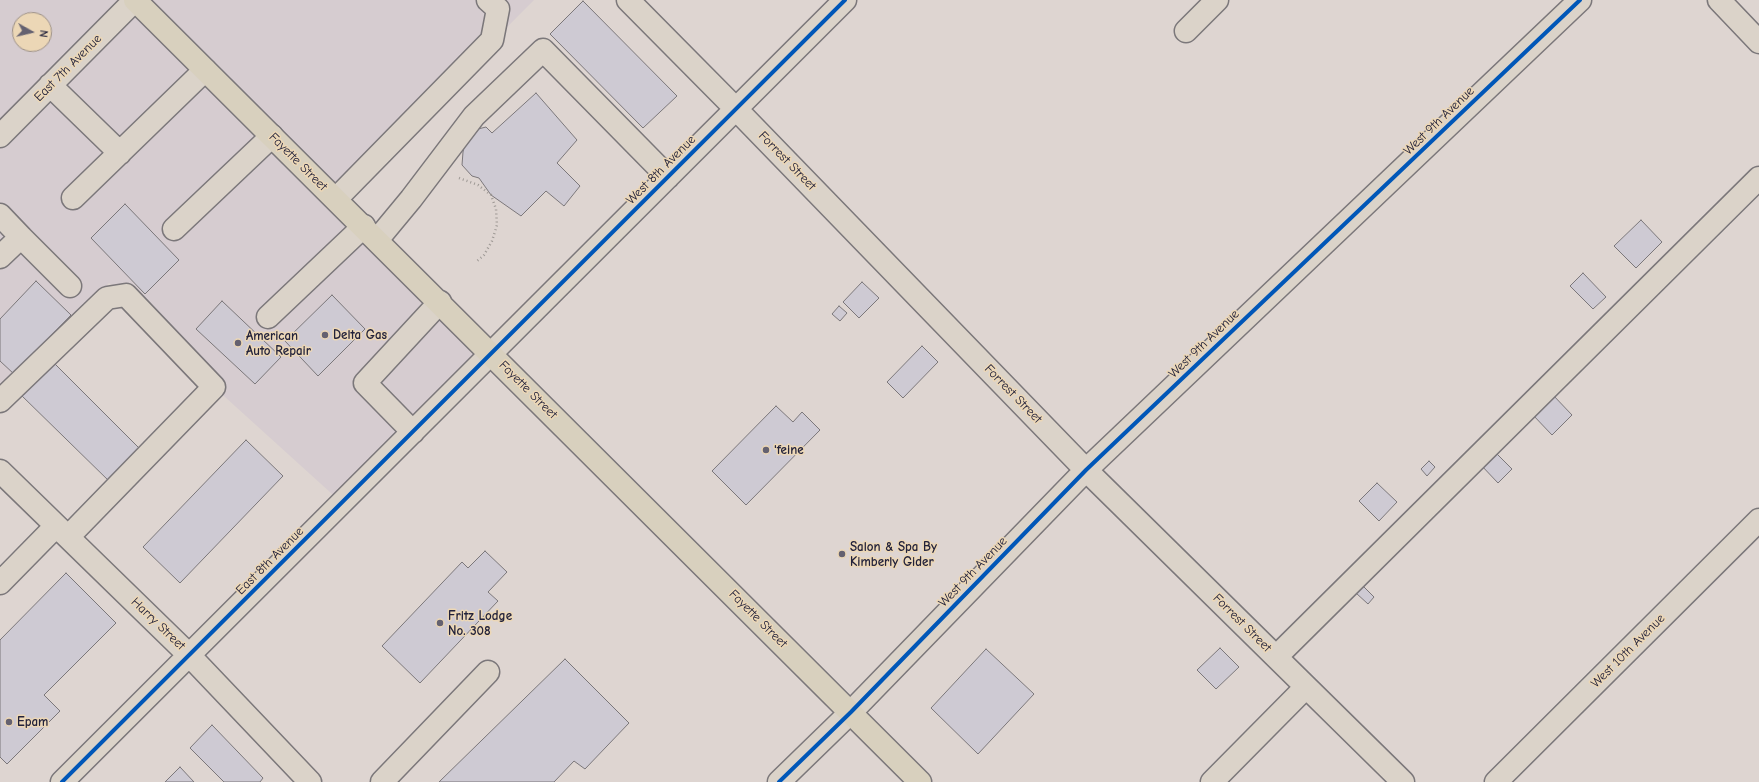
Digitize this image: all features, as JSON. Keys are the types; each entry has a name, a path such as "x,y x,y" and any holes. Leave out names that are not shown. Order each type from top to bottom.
{"main road":[{"name":"Fayette Street","path":"135,0 440,302 920,782"}],"street":[{"name":"East 7th Avenue","path":"0,136 135,0"},
{"path":"336,199 492,40 498,9 488,0"},
{"name":"Forrest Street","path":"628,0 736,109 1086,470 1403,782"},
{"name":"West 8th Avenue","path":"492,354 844,0"},
{"path":"1186,31 1217,0"},
{"name":"West 9th Avenue","path":"779,782 851,712 1086,470 1580,0"},
{"path":"1719,0 1759,42"},
{"path":"268,317 411,199 425,178 474,116 543,50 668,177"},
{"path":"73,198 206,70"},
{"path":"50,86 120,152"},
{"path":"174,229 272,136"},
{"path":"1276,657 1759,178"},
{"path":"0,215 70,286"},
{"path":"0,257 21,237"},
{"path":"0,402 107,298 126,295 214,387 62,531 0,583"},
{"path":"413,432 365,383 440,302"},
{"name":"East 8th Avenue","path":"62,782 492,354"},
{"name":"Harry Street","path":"0,471 190,655 310,782"},
{"name":"West 10th Avenue","path":"1496,782 1759,520"},
{"path":"382,782 488,672"},
{"path":"1212,782 1306,687"}],"path":[{"path":"425,178 449,176 467,180 478,185 491,195 496,209 497,225 492,241 484,254 476,262"}],"shaded area":[{"path":"0,0 534,0 336,199 492,354 342,503 214,387 126,295 109,283 0,398"}],"building":[{"path":"583,1 677,96 643,128 550,34"},
{"path":"536,93 577,140 557,163 580,186 564,206 546,191 521,216 491,195 479,178 472,176 462,165 463,152 465,143 474,130 486,127 492,133"},
{"path":"125,204 179,260 145,294 91,238"},
{"path":"1641,220 1662,242 1636,268 1614,246"},
{"path":"1583,273 1606,297 1593,309 1570,286"},
{"path":"36,281 71,315 14,374 0,361 0,319"},
{"path":"862,282 879,298 859,318 843,302"},
{"name":"Delta Gas","path":"332,295 365,329 318,376 285,341"},
{"name":"American Auto Repair","path":"222,301 281,357 255,384 196,329"},
{"path":"839,306 847,313 840,321 832,314"},
{"path":"922,346 938,362 903,398 887,382"},
{"path":"52,361 142,451 111,483 20,394"},
{"path":"1552,394 1572,415 1552,435 1532,414"},
{"name":"'feine","path":"776,406 793,422 802,412 820,430 746,505 712,471"},
{"path":"246,440 283,476 180,583 143,547"},
{"path":"1494,451 1512,469 1498,483 1480,464"},
{"path":"1429,461 1435,467 1427,476 1421,469"},
{"path":"1377,483 1397,502 1379,521 1359,501"},
{"name":"Fritz Lodge No. 308","path":"485,551 507,572 488,592 498,601 420,683 382,646 462,562 468,568"},
{"path":"66,573 116,623 44,695 60,711 7,764 0,757 0,640"},
{"path":"1363,586 1374,597 1368,604 1356,593"},
{"path":"1220,648 1239,667 1216,689 1197,670"},
{"path":"986,649 1034,694 978,754 931,708"},
{"path":"565,659 629,723 585,769 574,761 554,782 439,782"},
{"path":"212,725 263,778 260,782 224,782 190,748"},
{"path":"180,767 194,782 165,782"}],"cycle path":[{"path":"62,782 845,0"},
{"path":"779,782 851,712 1086,470 1580,0"}],"place":[{"name":"Delta Gas","path":"325,335"},
{"name":"American Auto Repair","path":"238,343"},
{"name":"'feine","path":"766,450"},
{"name":"Salon & Spa By Kimberly Gider","path":"842,554"},
{"name":"Fritz Lodge No. 308","path":"440,623"},
{"name":"Epam","path":"9,722"}]}
